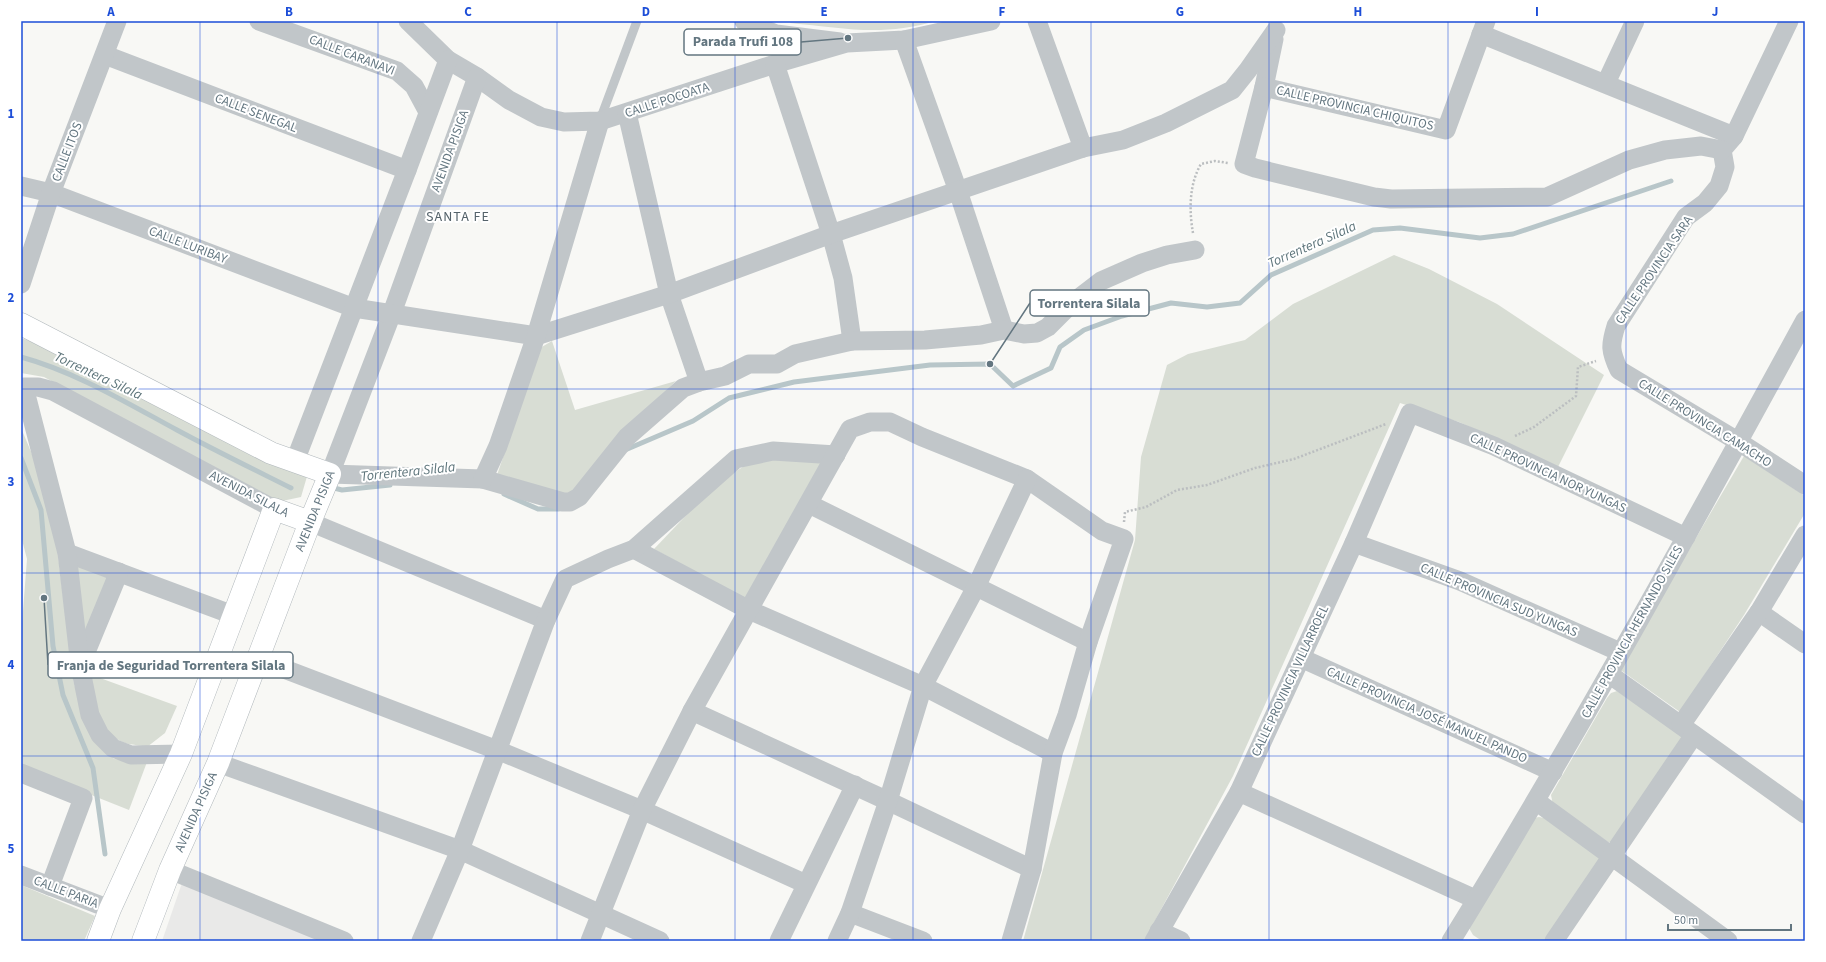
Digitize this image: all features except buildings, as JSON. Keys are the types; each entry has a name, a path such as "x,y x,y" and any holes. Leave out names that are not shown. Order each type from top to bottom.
{"street":[{"name":"CALLE ITOS","path":"21,284 52,193 117,21"},
{"name":"CALLE CARANAVI","path":"259,21 397,71 414,86 428,112"},
{"name":"CALLE POCOATA","path":"408,21 448,60 477,77 509,100 541,117 564,122 600,121 775,64 847,43 904,40 953,25 991,21"},
{"path":"744,21 778,27 847,43"},
{"path":"1036,21 1083,148"},
{"path":"1606,83 1634,21"},
{"name":"CALLE PROVINCIA SARA","path":"1612,355 1610,342 1616,326 1686,217 1705,203 1719,186 1728,143 1789,21"},
{"path":"536,336 669,294 831,234 1083,148 1123,140 1166,123 1232,90 1248,70 1277,26"},
{"path":"1277,26 1264,87 1244,164 1374,197 1547,197 1629,160 1665,150 1728,143"},
{"path":"1484,27 1606,83 1728,143"},
{"name":"CALLE PROVINCIA CHIQUITOS","path":"1264,87 1446,130 1484,27"},
{"path":"904,40 958,191 1004,330"},
{"name":"CALLE SENEGAL","path":"105,55 407,170"},
{"path":"295,461 448,60"},
{"path":"775,64 831,234 843,278 852,341"},
{"name":"AVENIDA PISIGA","path":"143,941 170,870 218,762 310,522 330,474 392,313 477,77"},
{"path":"627,113 669,294 699,382"},
{"path":"483,479 498,446 536,336 600,121"},
{"name":"CALLE LURIBAY","path":"21,186 52,193 354,308 536,336"},
{"path":"21,324 271,453 330,474 483,479 563,502 570,502 579,497 627,437 682,388 699,382 725,376 749,364 777,364 795,354 852,341 925,340 981,335 1004,330 1024,334 1036,333 1048,327 1071,304 1101,281 1161,257 1196,250"},
{"name":"CALLE PROVINCIA HERNANDO SILES","path":"1459,938 1475,899 1536,801 1609,674 1739,442 1805,320"},
{"name":"CALLE PROVINCIA CAMACHO","path":"1612,355 1619,370 1739,442 1805,485"},
{"name":"AVENIDA SILALA","path":"67,553 24,387 38,387 54,391 274,509 310,522 546,620"},
{"name":"CALLE PROVINCIA NOR YUNGAS","path":"1410,413 1494,446 1686,537"},
{"name":"CALLE PROVINCIA VILLARROEL","path":"1157,936 1239,792 1354,543 1410,413"},
{"path":"590,941 642,810 692,711 850,429 870,422 890,422 922,437 1027,479 1102,531 1124,539 1088,642 1067,715 1053,753 1032,869 1011,941"},
{"path":"421,941 460,850 546,620 565,579 634,549 736,459 773,451 836,455"},
{"path":"836,941 850,913 888,800 923,686 976,587 1027,479"},
{"path":"809,504 1088,642"},
{"path":"98,941 110,909 181,754 274,509"},
{"path":"1554,941 1612,855 1805,535"},
{"name":"CALLE PROVINCIA SUD YUNGAS","path":"1354,543 1460,581 1620,652"},
{"path":"634,549 749,610 923,686 1053,753"},
{"path":"181,754 131,755 113,748 100,735 90,715 80,666 67,553 234,615"},
{"path":"80,666 119,572"},
{"path":"1759,612 1805,644"},
{"name":"CALLE PROVINCIA JOSÉ MANUEL PANDO","path":"1301,658 1553,772"},
{"path":"258,659 497,750 642,810 806,884"},
{"path":"1609,674 1805,814"},
{"path":"692,711 854,786 888,800 1032,869"},
{"path":"218,762 460,850 660,941"},
{"path":"21,774 83,798 50,886"},
{"path":"782,937 854,786"},
{"path":"1239,792 1475,899"},
{"path":"1536,801 1728,941"},
{"path":"170,870 344,941"},
{"name":"CALLE PARIA","path":"21,875 110,909"},
{"path":"850,913 924,941"},
{"path":"1157,936 1181,941"}],"lane":[{"path":"600,121 638,21"}],"path":[{"path":"1196,250 1190,215 1195,174 1200,164 1215,161 1244,164"},
{"path":"1494,446 1534,428 1554,414 1576,396 1578,367 1612,355"},
{"path":"1124,539 1125,512 1146,507 1178,490 1207,485 1255,468 1294,459 1379,428 1410,413"}],"shaded area":[{"path":"791,21 936,21 898,29 863,30 790,23"},
{"path":"1394,255 1429,269 1497,304 1604,375 1558,467 1459,422 1400,403 1233,776 1144,941 1023,941 1135,540 1141,457 1167,365 1188,354 1245,340 1293,304"},
{"path":"21,338 39,344 138,397 205,430 273,460 308,473 301,497 282,501 268,499 44,377 21,373"},
{"path":"552,341 575,410 676,381 616,439 577,489 564,495 496,478 540,348"},
{"path":"21,428 40,473 54,523 74,684 93,740 114,759 147,762 129,810 21,767 21,637 27,559 21,536"},
{"path":"1744,456 1805,496 1805,513 1744,615 1680,712 1619,669"},
{"path":"771,457 819,461 824,468 747,600 654,549 716,484 749,463"},
{"path":"76,565 109,576 83,639"},
{"path":"89,674 177,706 165,733 147,747 125,743 116,738 108,731 99,714"},
{"path":"1617,691 1681,735 1682,740 1612,842 1608,842 1553,805 1551,795 1607,698 1611,693"},
{"path":"1534,818 1544,818 1602,859 1558,941 1482,941 1473,935 1469,928"},
{"path":"183,880 331,941 162,941"},
{"path":"21,885 95,916 84,941 21,941"}],"waterway":[{"name":"Torrentera Silala","path":"625,450 693,421 729,398 794,382 930,365 990,364 1013,386 1051,368 1060,347 1084,330 1122,316 1171,303 1207,307 1240,303 1271,275 1373,230 1400,228 1480,238 1513,234 1671,181"},
{"name":"Torrentera Silala","path":"21,357 62,371 101,389 205,445 291,488"},
{"path":"21,458 41,510 53,646 63,695 93,768 105,854"},
{"name":"Torrentera Silala","path":"330,487 342,490 390,485"},
{"name":"Torrentera Silala","path":"504,494 538,509 559,509"}],"place":[{"name":"Parada Trufi 108","path":"848,38"},
{"name":"Torrentera Silala","path":"990,364"},
{"name":"Franja de Seguridad Torrentera Silala","path":"44,598"}],"district":[{"name":"SANTA FE","path":"458,217"}]}
